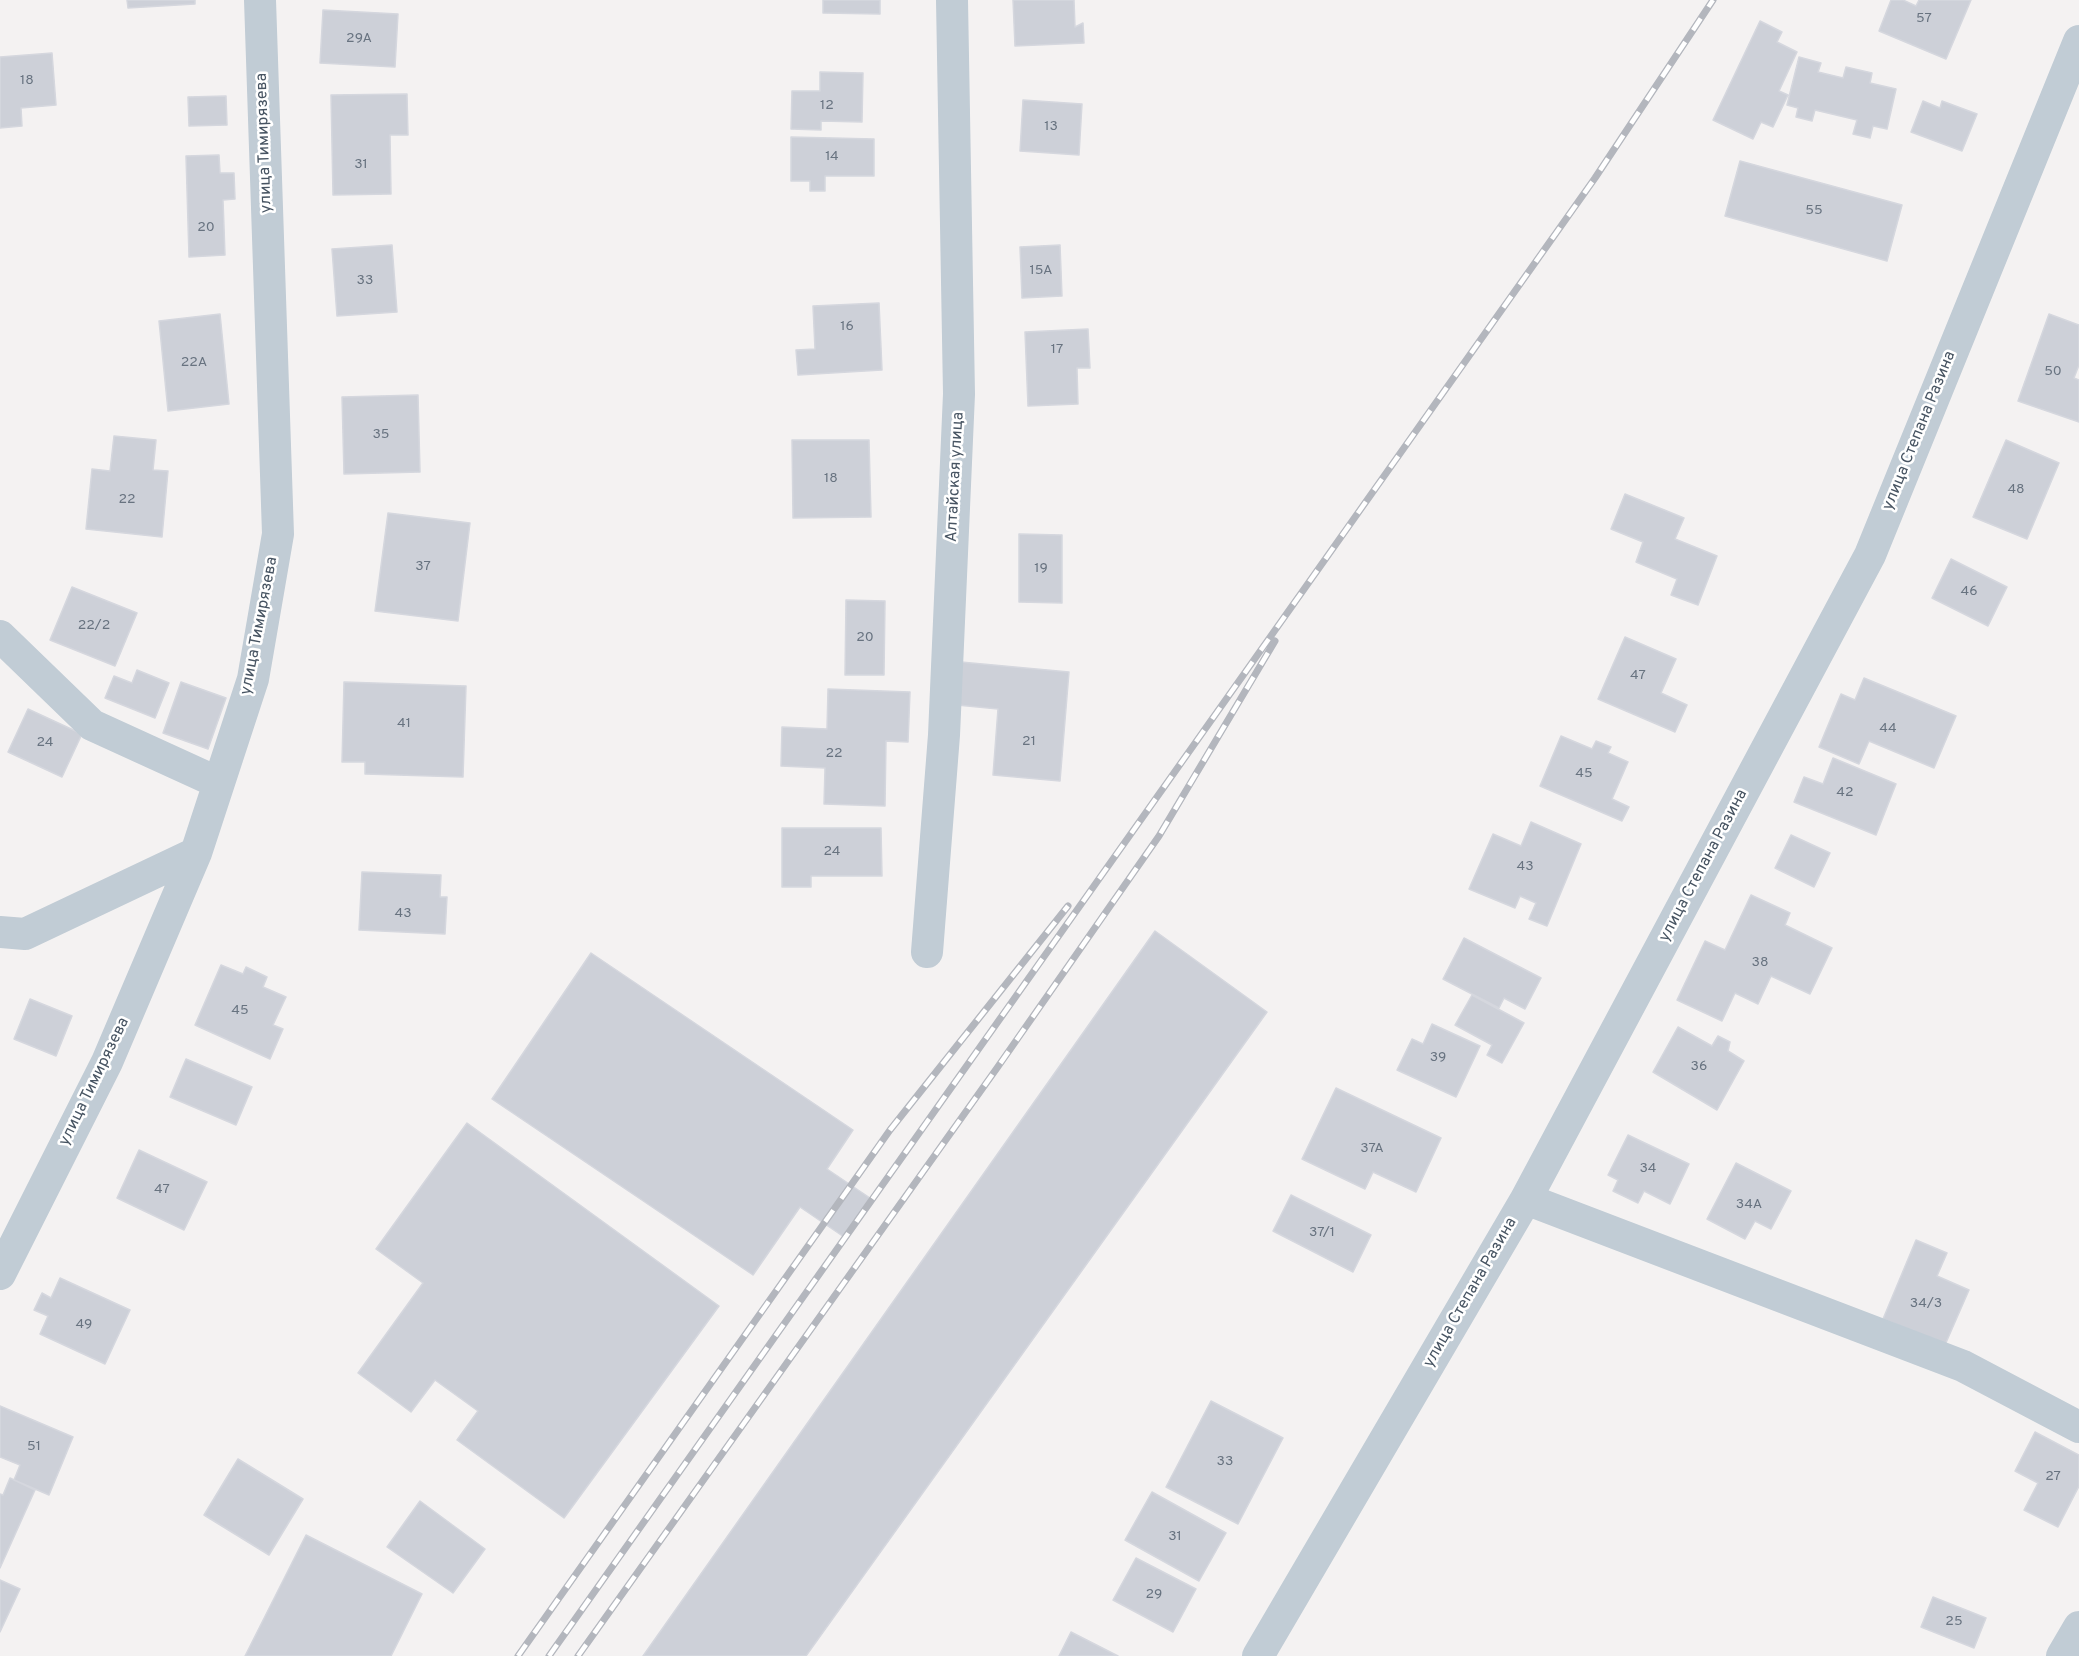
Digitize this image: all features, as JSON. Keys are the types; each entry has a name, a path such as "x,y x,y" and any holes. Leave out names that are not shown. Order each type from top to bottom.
{"street":[{"name":"улица Тимирязева","path":"0,1274 107,1062 196,853 253,679 278,534 260,0"},
{"name":"Алтайская улица","path":"927,952 944,735 960,394 952,0"},
{"name":"улица Степана Разина","path":"1258,1656 1526,1199 1870,555 2079,41"},
{"path":"0,636 92,725 219,783"},
{"path":"0,932 25,934 196,853"},
{"path":"1526,1199 1963,1366 2079,1427"},
{"path":"2062,1656 2079,1627"}],"building":[{"path":"127,0 195,0 195,4 128,8"},
{"path":"823,0 880,0 880,14 823,13"},
{"path":"1013,0 1074,0 1075,27 1083,23 1084,43 1015,46"},
{"path":"1891,0 1903,0 1916,6 1919,0 1971,0 1946,59 1879,31"},
{"path":"323,10 398,14 395,67 320,63"},
{"path":"1760,21 1782,32 1777,42 1797,52 1779,91 1788,95 1773,127 1761,122 1753,139 1713,120"},
{"path":"52,53 56,105 21,108 22,126 0,128 0,57"},
{"path":"1799,57 1821,63 1818,72 1843,78 1846,67 1872,73 1870,83 1896,89 1887,129 1873,126 1870,138 1853,134 1857,120 1815,110 1812,121 1796,117 1798,108 1787,105"},
{"path":"820,72 863,73 862,122 821,121 821,130 791,129 792,91 820,91"},
{"path":"407,94 408,135 390,135 391,194 333,195 331,95"},
{"path":"226,96 227,125 189,126 188,97"},
{"path":"1023,100 1082,104 1079,155 1020,151"},
{"path":"1923,101 1940,108 1942,101 1977,114 1962,151 1911,132"},
{"path":"791,137 874,139 874,176 825,176 825,191 810,191 810,181 791,181"},
{"path":"219,155 220,173 234,173 235,199 223,200 225,255 189,257 186,156"},
{"path":"1740,161 1902,205 1887,261 1725,216"},
{"path":"392,245 397,312 337,316 332,249"},
{"path":"1060,245 1062,296 1022,298 1020,247"},
{"path":"879,303 882,370 798,375 796,350 815,349 813,306"},
{"path":"220,314 229,404 168,411 159,321"},
{"path":"2049,314 2079,325 2079,365 2074,378 2079,380 2079,422 2018,401"},
{"path":"1088,329 1090,368 1077,368 1078,404 1028,406 1025,332"},
{"path":"418,395 420,472 344,474 342,397"},
{"path":"114,436 156,440 153,470 168,471 162,537 86,529 92,469 110,471"},
{"path":"792,440 869,440 871,517 793,518"},
{"path":"2006,440 2059,463 2027,539 1973,517"},
{"path":"1625,494 1684,518 1675,539 1717,556 1698,605 1671,595 1677,579 1636,562 1643,542 1611,529"},
{"path":"388,513 470,523 458,621 375,611"},
{"path":"1019,534 1062,535 1062,603 1019,602"},
{"path":"1951,559 2007,587 1988,626 1932,598"},
{"path":"72,587 137,613 115,666 50,640"},
{"path":"846,600 885,601 884,675 845,675"},
{"path":"1625,637 1676,659 1661,693 1687,705 1675,732 1598,699"},
{"path":"961,662 1069,672 1060,781 993,775 998,709 957,705"},
{"path":"137,670 169,683 155,718 105,698 114,676 132,683"},
{"path":"1864,678 1956,716 1934,768 1869,741 1859,764 1819,747 1841,694 1855,700"},
{"path":"181,682 226,698 208,749 163,733"},
{"path":"344,682 466,686 463,777 365,774 365,762 342,762"},
{"path":"828,689 910,692 908,742 886,741 885,806 824,804 825,768 781,766 782,727 827,729"},
{"path":"28,709 82,734 62,777 8,752"},
{"path":"1561,736 1592,749 1596,741 1611,747 1608,753 1628,762 1612,799 1629,807 1622,821 1540,786"},
{"path":"1833,758 1896,784 1876,835 1794,802 1804,777 1823,784"},
{"path":"1531,822 1581,844 1547,926 1529,919 1536,903 1520,896 1515,908 1469,889 1493,834 1521,846"},
{"path":"782,828 881,828 882,876 811,876 811,887 782,887"},
{"path":"1791,835 1830,853 1814,887 1775,868"},
{"path":"362,872 441,875 440,897 447,897 445,934 359,930"},
{"path":"1751,895 1790,913 1785,925 1832,948 1810,994 1771,976 1758,1004 1735,993 1722,1021 1677,1000 1705,941 1725,950"},
{"path":"1155,931 1267,1012 806,1656 643,1656"},
{"path":"1464,938 1541,978 1525,1009 1504,998 1499,1008 1443,979"},
{"path":"591,953 853,1130 827,1169 870,1198 844,1237 800,1207 753,1275 492,1099"},
{"path":"221,965 243,974 246,967 267,977 263,987 286,997 273,1025 283,1029 270,1059 195,1025"},
{"path":"1472,995 1524,1023 1502,1063 1487,1055 1492,1045 1455,1025"},
{"path":"30,999 72,1016 56,1056 14,1039"},
{"path":"1432,1024 1480,1046 1456,1097 1397,1070 1412,1039 1423,1044"},
{"path":"1678,1027 1712,1046 1718,1036 1730,1042 1728,1051 1744,1061 1717,1110 1653,1072"},
{"path":"186,1059 252,1087 236,1125 170,1097"},
{"path":"1336,1088 1441,1138 1416,1192 1373,1172 1365,1189 1302,1159"},
{"path":"467,1123 719,1306 564,1518 457,1440 478,1411 435,1380 411,1412 358,1373 423,1283 376,1249"},
{"path":"1628,1135 1689,1164 1670,1204 1644,1191 1638,1203 1613,1191 1618,1180 1608,1175"},
{"path":"139,1150 207,1182 184,1230 117,1198"},
{"path":"1736,1163 1791,1191 1771,1229 1755,1221 1745,1239 1707,1219"},
{"path":"1291,1195 1371,1235 1353,1272 1273,1231"},
{"path":"1916,1240 1947,1253 1937,1276 1969,1290 1945,1345 1883,1319"},
{"path":"60,1278 130,1310 105,1364 40,1334 48,1316 34,1310 42,1293 51,1298"},
{"path":"1211,1401 1283,1438 1238,1524 1166,1487"},
{"path":"0,1406 73,1437 49,1495 14,1480 20,1465 0,1457"},
{"path":"2035,1432 2079,1455 2079,1486 2058,1527 2024,1510 2038,1483 2015,1471"},
{"path":"238,1459 303,1499 269,1555 204,1515"},
{"path":"10,1478 35,1490 0,1568 0,1494 3,1495"},
{"path":"1152,1492 1226,1533 1199,1581 1125,1540"},
{"path":"420,1501 485,1549 453,1593 387,1547"},
{"path":"306,1535 422,1594 391,1656 245,1656"},
{"path":"1136,1558 1196,1589 1173,1632 1113,1600"},
{"path":"0,1580 20,1589 0,1632"},
{"path":"1933,1597 1986,1618 1974,1648 1921,1627"},
{"path":"1071,1632 1118,1656 1059,1656"}],"railway":[{"path":"549,1656 1595,178 1713,0"},
{"path":"578,1656 997,1068 1159,836 1275,641"},
{"path":"518,1656 890,1130 1068,906"}]}
